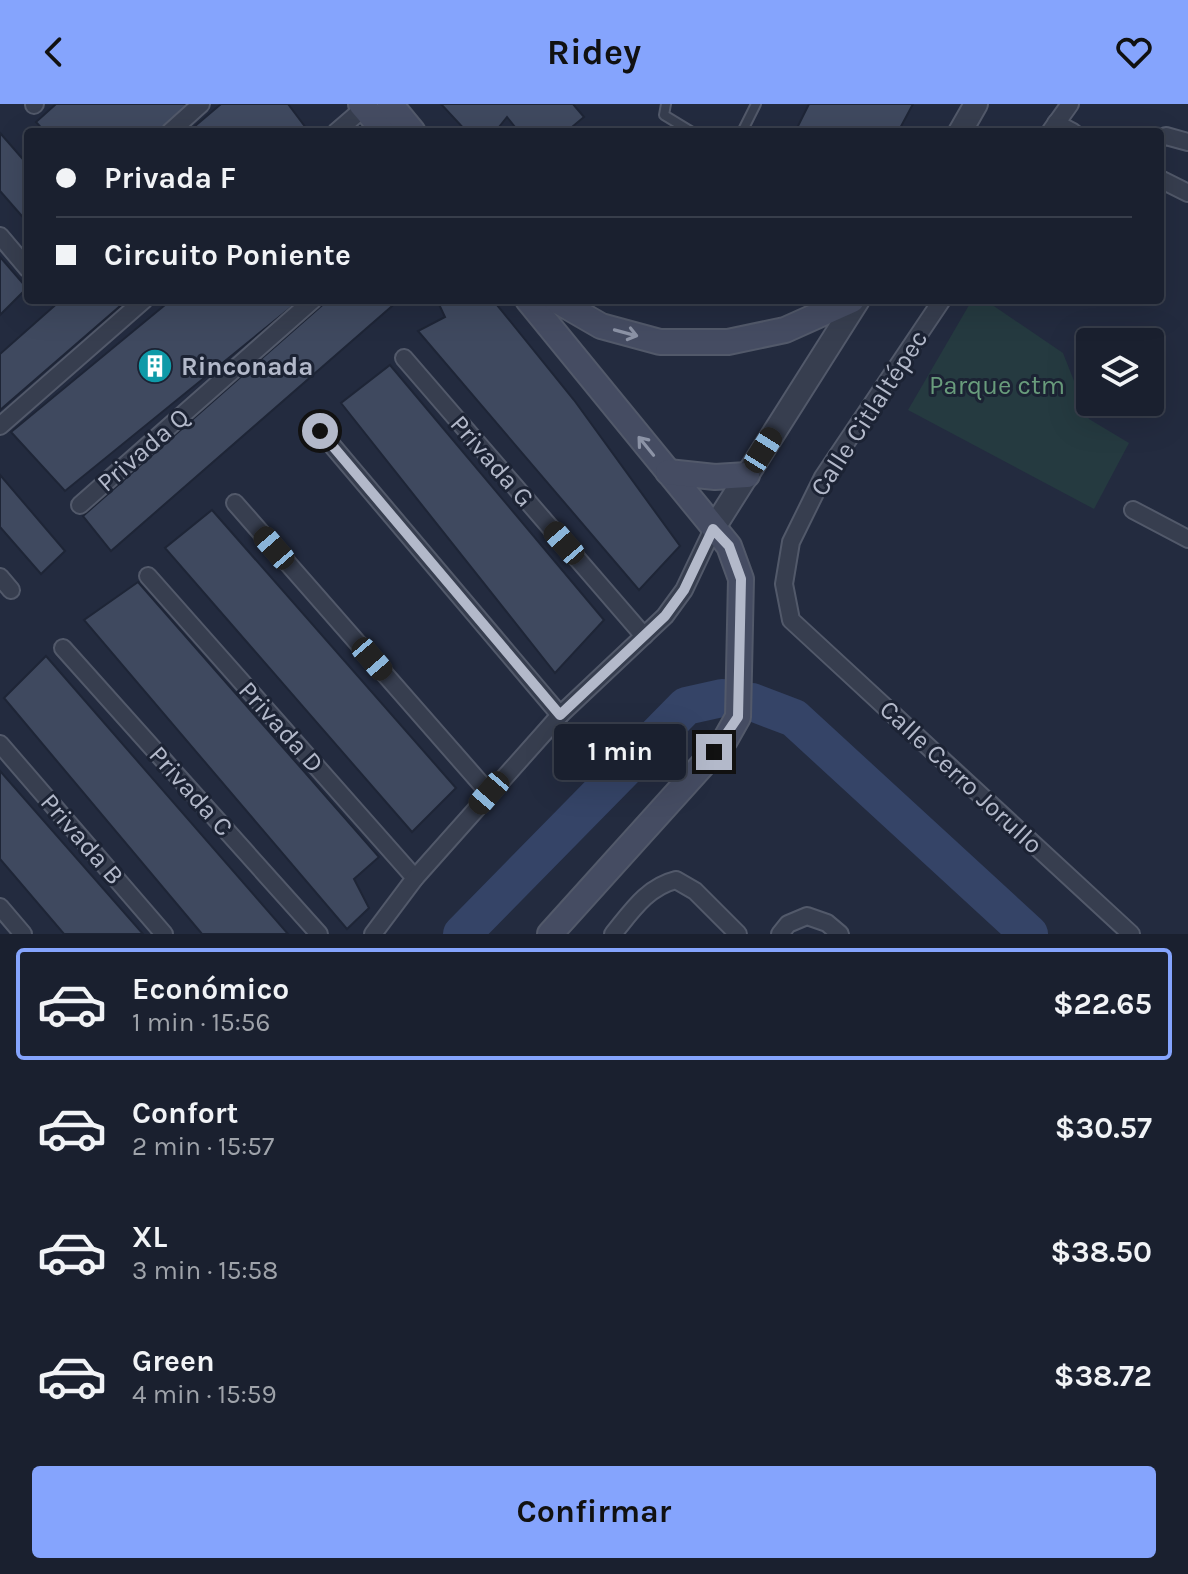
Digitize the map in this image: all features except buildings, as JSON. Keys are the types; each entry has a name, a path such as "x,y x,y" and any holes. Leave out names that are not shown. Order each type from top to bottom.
{"main road":[{"path":"390,104 410,128"},
{"path":"363,106 382,128"},
{"path":"531,304 729,546 741,579 738,717 717,748 550,934"},
{"path":"563,304 601,326 660,342 728,342 785,330 846,304"},
{"path":"668,472 715,477 747,475"}],"street":[{"path":"174,128 201,104"},
{"path":"962,128 976,104"},
{"path":"1053,127 1070,104"},
{"path":"340,128 363,106"},
{"path":"1164,137 1188,142"},
{"path":"1164,181 1188,193"},
{"path":"0,236 24,264"},
{"path":"0,426 139,304"},
{"name":"Privada Q","path":"80,505 308,304"},
{"path":"373,934 415,878 560,715 665,616 684,590 713,529 853,304"},
{"name":"Calle Citlaltépec","path":"791,620 784,584 791,542 823,477 939,304"},
{"name":"Privada G","path":"404,358 644,636"},
{"path":"320,431 560,715"},
{"path":"235,503 489,793"},
{"path":"1133,510 1188,539"},
{"name":"Privada D","path":"148,576 415,878"},
{"name":"Calle Cerro Jorullo","path":"791,620 1131,934"},
{"name":"Privada C","path":"63,648 319,934"},
{"name":"Privada B","path":"0,744 164,934"},
{"path":"613,934 650,892 662,883 676,880 695,891 738,934"},
{"path":"0,907 23,934"},
{"path":"780,934 788,924 807,916 827,923 840,934"}],"lane":[{"path":"666,104 664,115 685,128"},
{"path":"744,128 756,104"}],"green space":[{"name":"Parque ctm","path":"970,304 991,304 1063,353 1076,386 1076,416 1088,416 1129,443 1094,509 908,410"}],"waterway":[{"path":"462,934 686,706 722,698"},
{"path":"752,702 794,718 1029,934"}],"place":[{"name":"Rinconada","path":"155,366"}],"route":[{"path":"320,431 560,715 665,616 684,590 713,529 729,546 741,579 738,717 714,752"}]}
